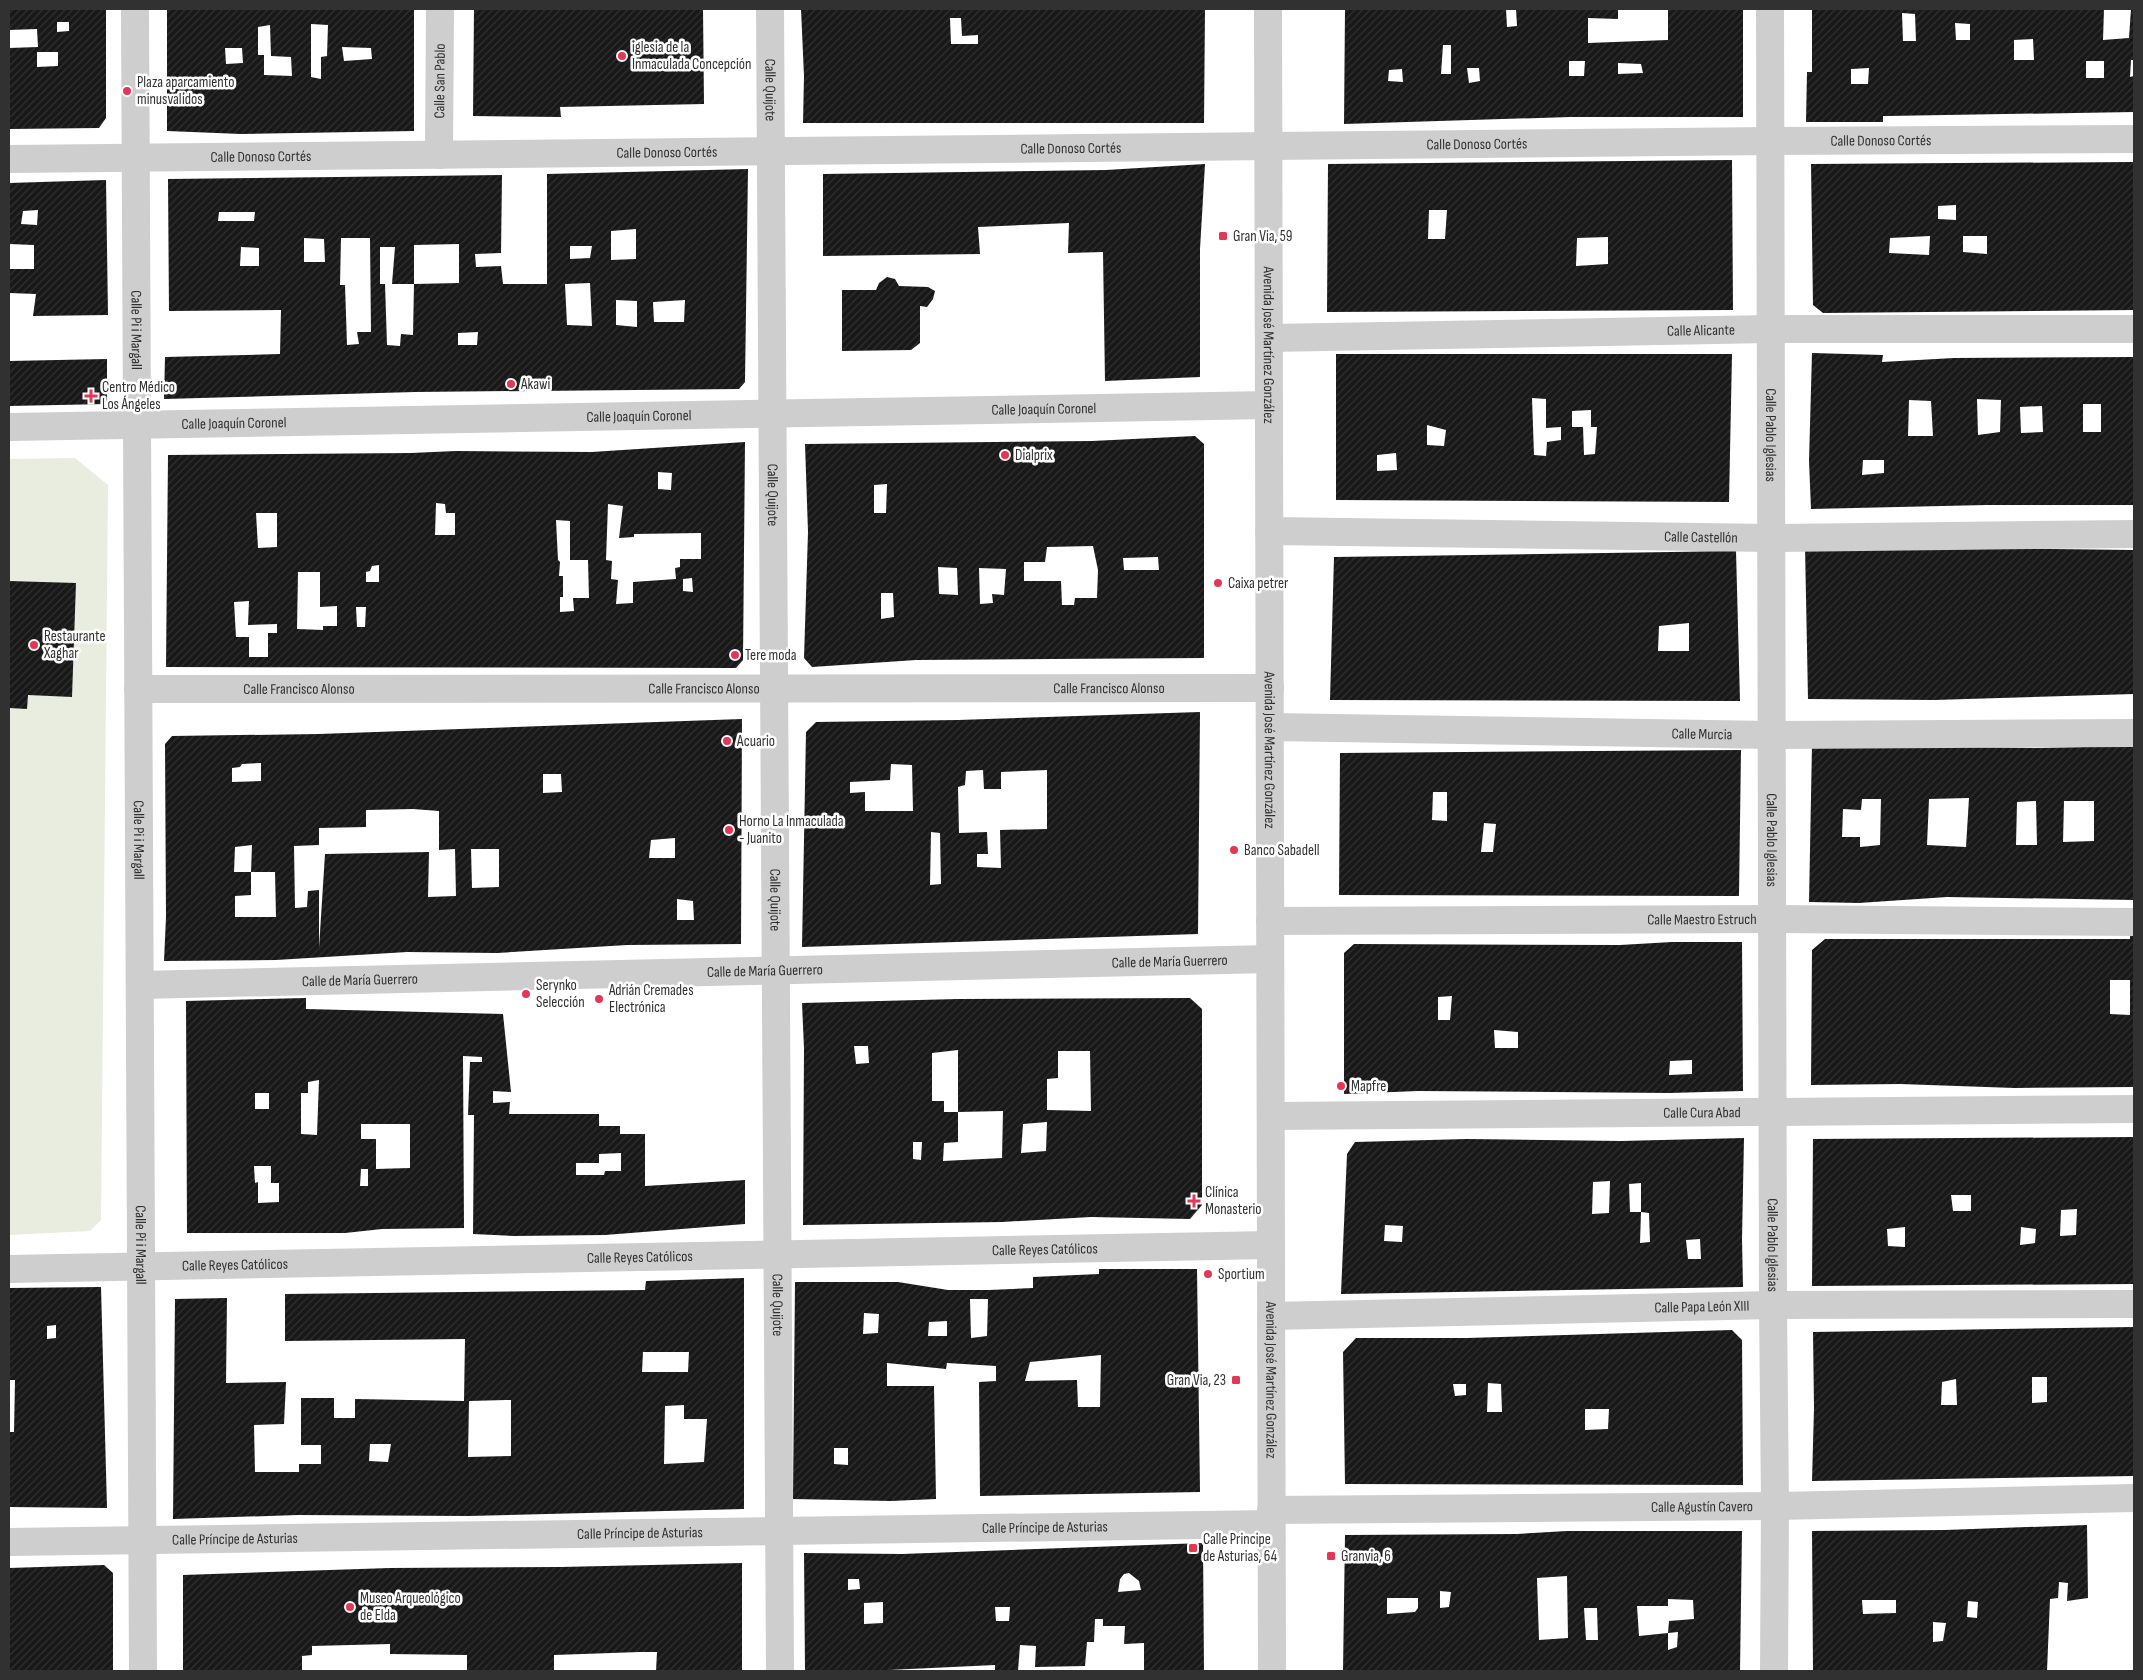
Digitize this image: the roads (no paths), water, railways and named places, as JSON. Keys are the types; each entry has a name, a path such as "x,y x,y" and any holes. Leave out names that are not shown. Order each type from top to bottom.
{"street":[{"name":"Calle Pi i Margall","path":"135,9 143,1671"},
{"name":"Calle San Pablo","path":"439,155 440,9"},
{"name":"Calle Quijote","path":"770,9 780,1671"},
{"name":"Avenida José Martínez González","path":"1268,9 1272,1671"},
{"name":"Calle Pablo Iglesias","path":"1770,9 1772,1305 1776,1506 1774,1671"},
{"name":"Calle Donoso Cortés","path":"9,159 2134,139"},
{"name":"Calle Alicante","path":"1269,338 1770,330 2134,329"},
{"name":"Calle Joaquín Coronel","path":"9,427 1269,405"},
{"name":"Calle Castellón","path":"1269,531 1770,538 2134,534"},
{"name":"Calle Francisco Alonso","path":"138,689 1270,688"},
{"name":"Calle Murcia","path":"1270,727 1771,735 2134,732"},
{"name":"Calle Maestro Estruch","path":"1270,921 1771,919 2134,922"},
{"name":"Calle de María Guerrero","path":"140,985 1270,960"},
{"name":"Calle Cura Abad","path":"1271,1116 2134,1109"},
{"name":"Calle Reyes Católicos","path":"9,1269 1271,1245"},
{"name":"Calle Papa León XIII","path":"1271,1316 1772,1305 2134,1304"},
{"name":"Calle Agustín Cavero","path":"1271,1517 2134,1498"},
{"name":"Calle Príncipe de Asturias","path":"9,1542 779,1531 1271,1517"}],"place":[{"name":"iglesia de la Inmaculada Concepción","path":"622,56"},
{"name":"Plaza aparcamiento minusvalidos","path":"127,91"},
{"name":"Gran Via, 59","path":"1223,236"},
{"name":"Akawi","path":"511,384"},
{"name":"Centro Médico Los Ángeles","path":"91,396"},
{"name":"Dialprix","path":"1005,455"},
{"name":"Caixa petrer","path":"1218,583"},
{"name":"Restaurante Xaghar","path":"34,645"},
{"name":"Tere moda","path":"735,655"},
{"name":"Acuario","path":"727,741"},
{"name":"Horno La Inmaculada - Juanito","path":"729,830"},
{"name":"Banco Sabadell","path":"1234,850"},
{"name":"Serynko Selección","path":"526,994"},
{"name":"Adrián Cremades Electrónica","path":"599,999"},
{"name":"Mapfre","path":"1341,1086"},
{"name":"Clínica Monasterio","path":"1194,1201"},
{"name":"Sportium","path":"1208,1274"},
{"name":"Gran Via, 23","path":"1236,1380"},
{"name":"Calle Principe de Asturias, 64","path":"1193,1548"},
{"name":"Granvia, 6","path":"1331,1556"},
{"name":"Museo Arqueológico de Elda","path":"350,1607"}]}
